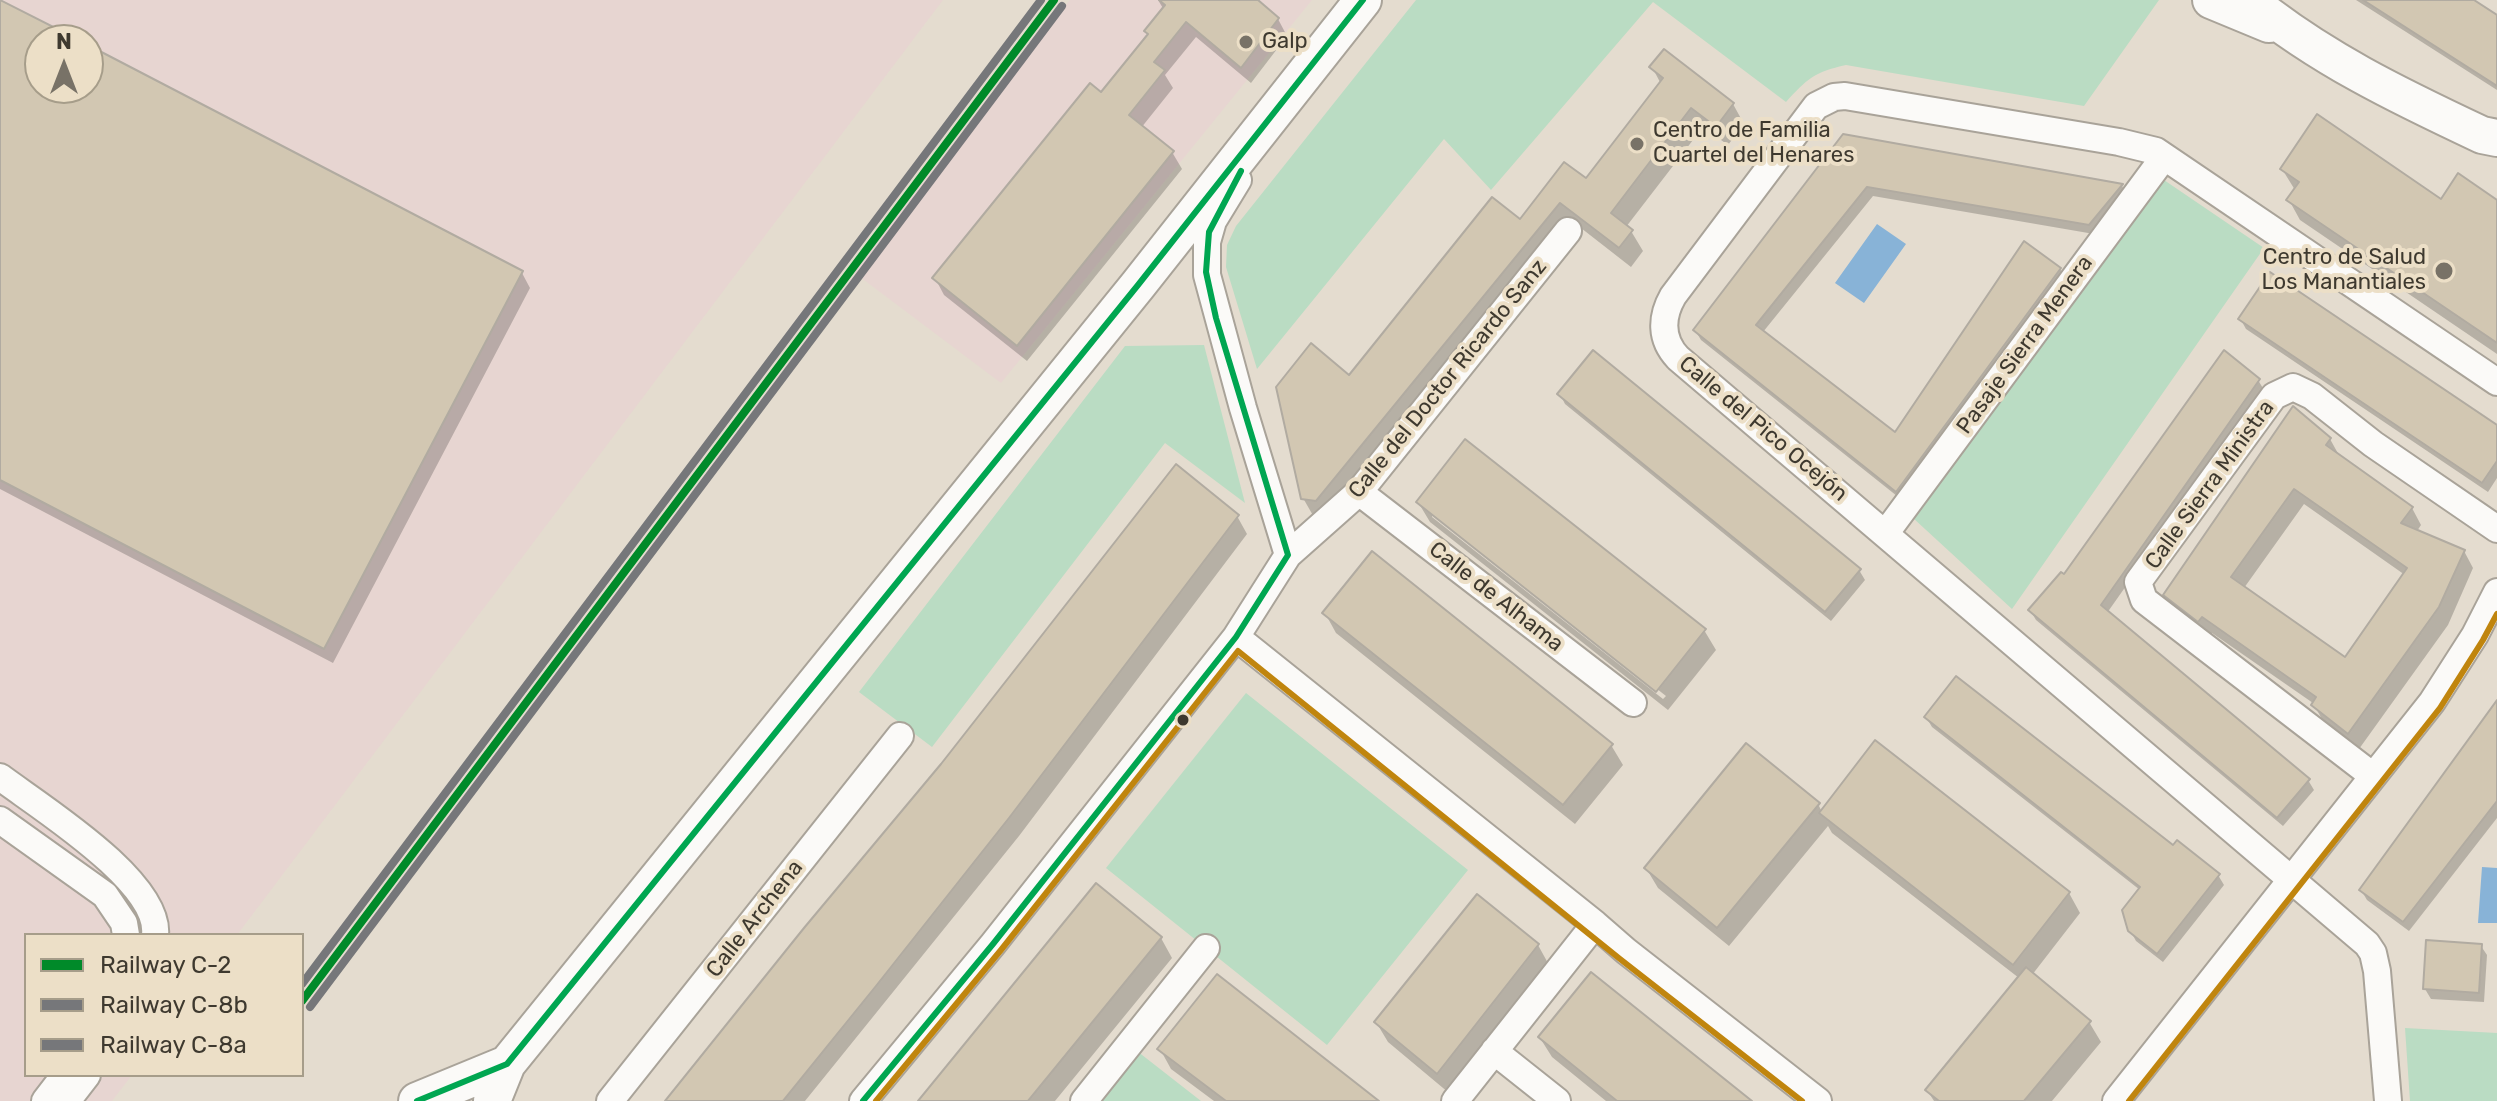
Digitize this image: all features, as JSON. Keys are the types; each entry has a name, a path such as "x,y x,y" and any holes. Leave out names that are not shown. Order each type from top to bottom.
{"main road":[{"path":"492,1101 507,1064 1138,285 1363,0"},
{"path":"2211,0 2289,32"},
{"path":"2249,0 2289,32 2374,83 2492,141"},
{"path":"437,1099 507,1064"}],"street":[{"name":"Calle del Pico Ocejón","path":"2388,1101 2377,971 2373,953 2357,934 1672,352 1665,338 1664,316 1673,296 1816,106 1834,97 1855,97 2148,148 2497,382"},
{"path":"1252,138 1235,187 1213,221 1207,242 1207,275 1288,555"},
{"name":"Pasaje Sierra Menera","path":"1885,534 2164,157"},
{"name":"Calle del Doctor Ricardo Sanz","path":"863,1101 993,944 1236,637 1288,555 1359,492 1568,231"},
{"name":"Calle Sierra Ministra","path":"2373,776 2144,600 2138,582 2274,396 2293,387 2312,396 2373,444 2497,529"},
{"name":"Calle de Alhama","path":"1359,492 1633,703"},
{"path":"2116,1101 2432,702 2475,635 2497,592"},
{"path":"1236,637 1626,951 1818,1101"},
{"name":"Calle Archena","path":"610,1101 900,736"},
{"path":"0,777 119,867 142,892 156,927 155,933"},
{"path":"0,820 105,895 124,923 126,933"},
{"path":"1455,1101 1595,924"},
{"path":"1084,1101 1206,948"},
{"path":"1494,1051 1557,1101"},
{"path":"45,1101 63,1077"},
{"path":"67,1101 85,1077"}],"shaded area":[{"path":"0,0 943,0 239,933 24,933 24,1077 130,1077 112,1101 0,1101"},
{"path":"1070,0 1312,0 1001,383 852,271"}],"green space":[{"path":"1416,0 2159,0 2084,106 1846,65 1826,70 1812,78 1786,102 1653,2 1491,190 1444,139 1257,369 1226,267 1227,245 1236,226"},
{"path":"2161,178 2264,248 2012,609 1913,518"},
{"path":"1204,345 1245,503 1165,443 932,747 859,692 1125,346"},
{"path":"1246,693 1468,870 1327,1045 1106,868"},
{"path":"2405,1028 2497,1033 2497,1101 2410,1101"},
{"path":"1137,1051 1201,1101 1097,1101"}],"water":[{"path":"1877,224 1906,244 1864,303 1835,283"},
{"path":"2482,867 2497,868 2497,923 2478,923"}],"building":[{"path":"0,0 47,24 24,24 24,104 104,104 104,53 523,271 324,649 0,480"},
{"path":"1159,0 1258,0 1279,18 1241,68 1186,22 1154,62 1165,70 1129,115 1174,151 1017,346 932,278 1090,83 1101,92 1148,34 1144,31 1165,5"},
{"path":"2363,0 2474,0 2497,15 2497,86"},
{"path":"1664,49 1734,103 1716,127 1691,108 1611,213 1633,230 1619,248 1560,203 1316,501 1301,499 1276,387 1311,343 1349,375 1492,197 1520,219 1564,162 1586,178 1663,78 1649,67"},
{"name":"Centro de Salud Los Manantiales","path":"2317,114 2441,199 2458,173 2497,200 2497,343 2286,200 2299,182 2280,169"},
{"path":"1843,134 2123,184 2089,225 1867,187 1756,325 1895,432 2024,241 2061,268 1896,492 1693,330"},
{"path":"2270,272 2497,425 2497,461 2482,483 2238,319"},
{"path":"1593,350 1861,569 1825,612 1557,394"},
{"path":"2224,350 2260,379 2101,605 2310,779 2277,818 2028,610 2061,572 2064,574"},
{"path":"2293,406 2331,438 2326,445 2413,507 2401,523 2465,550 2439,607 2348,734 2311,705 2316,697 2202,617 2198,622 2163,595","holes":["2294,489 2407,568 2345,657 2231,577"]},
{"path":"1465,439 1706,629 1656,692 1416,502"},
{"path":"1176,464 1239,515 1009,818 876,986 783,1101 665,1101 941,764"},
{"path":"1372,551 1613,744 1563,805 1322,613"},
{"path":"1956,676 2173,845 2177,840 2220,874 2157,954 2128,931 2122,910 2140,887 1924,717"},
{"path":"2497,700 2497,801 2403,922 2359,890"},
{"path":"1875,740 2070,892 2013,965 1819,813"},
{"path":"1746,743 1820,803 1717,928 1644,868"},
{"path":"1096,883 1162,937 1028,1101 918,1101"},
{"path":"1477,894 1539,944 1437,1074 1374,1022"},
{"path":"2426,940 2482,944 2479,993 2423,989"},
{"path":"2026,967 2091,1021 2024,1101 1939,1101 1925,1090"},
{"path":"1591,972 1752,1101 1617,1101 1538,1037"},
{"path":"1217,974 1379,1101 1226,1101 1157,1049"}],"rail line":[{"name":"C-8a","path":"304,981 1041,0"},
{"name":"C-2","path":"304,998 1054,0"},
{"name":"C-8b","path":"310,1007 1062,6"}],"transit line":[{"path":"417,1101 507,1064 1138,285 1363,0"},
{"path":"863,1101 993,944 1236,637 1288,555 1216,318 1206,272 1209,232 1241,171"},
{"path":"2129,1101 2440,708 2497,614"},
{"path":"876,1101 1001,950 1238,651 1620,959 1802,1101"}],"place":[{"name":"Galp","path":"1246,42"},
{"name":"Centro de Familia Cuartel del Henares","path":"1637,144"},
{"name":"Centro de Salud Los Manantiales","path":"2444,271"}]}
